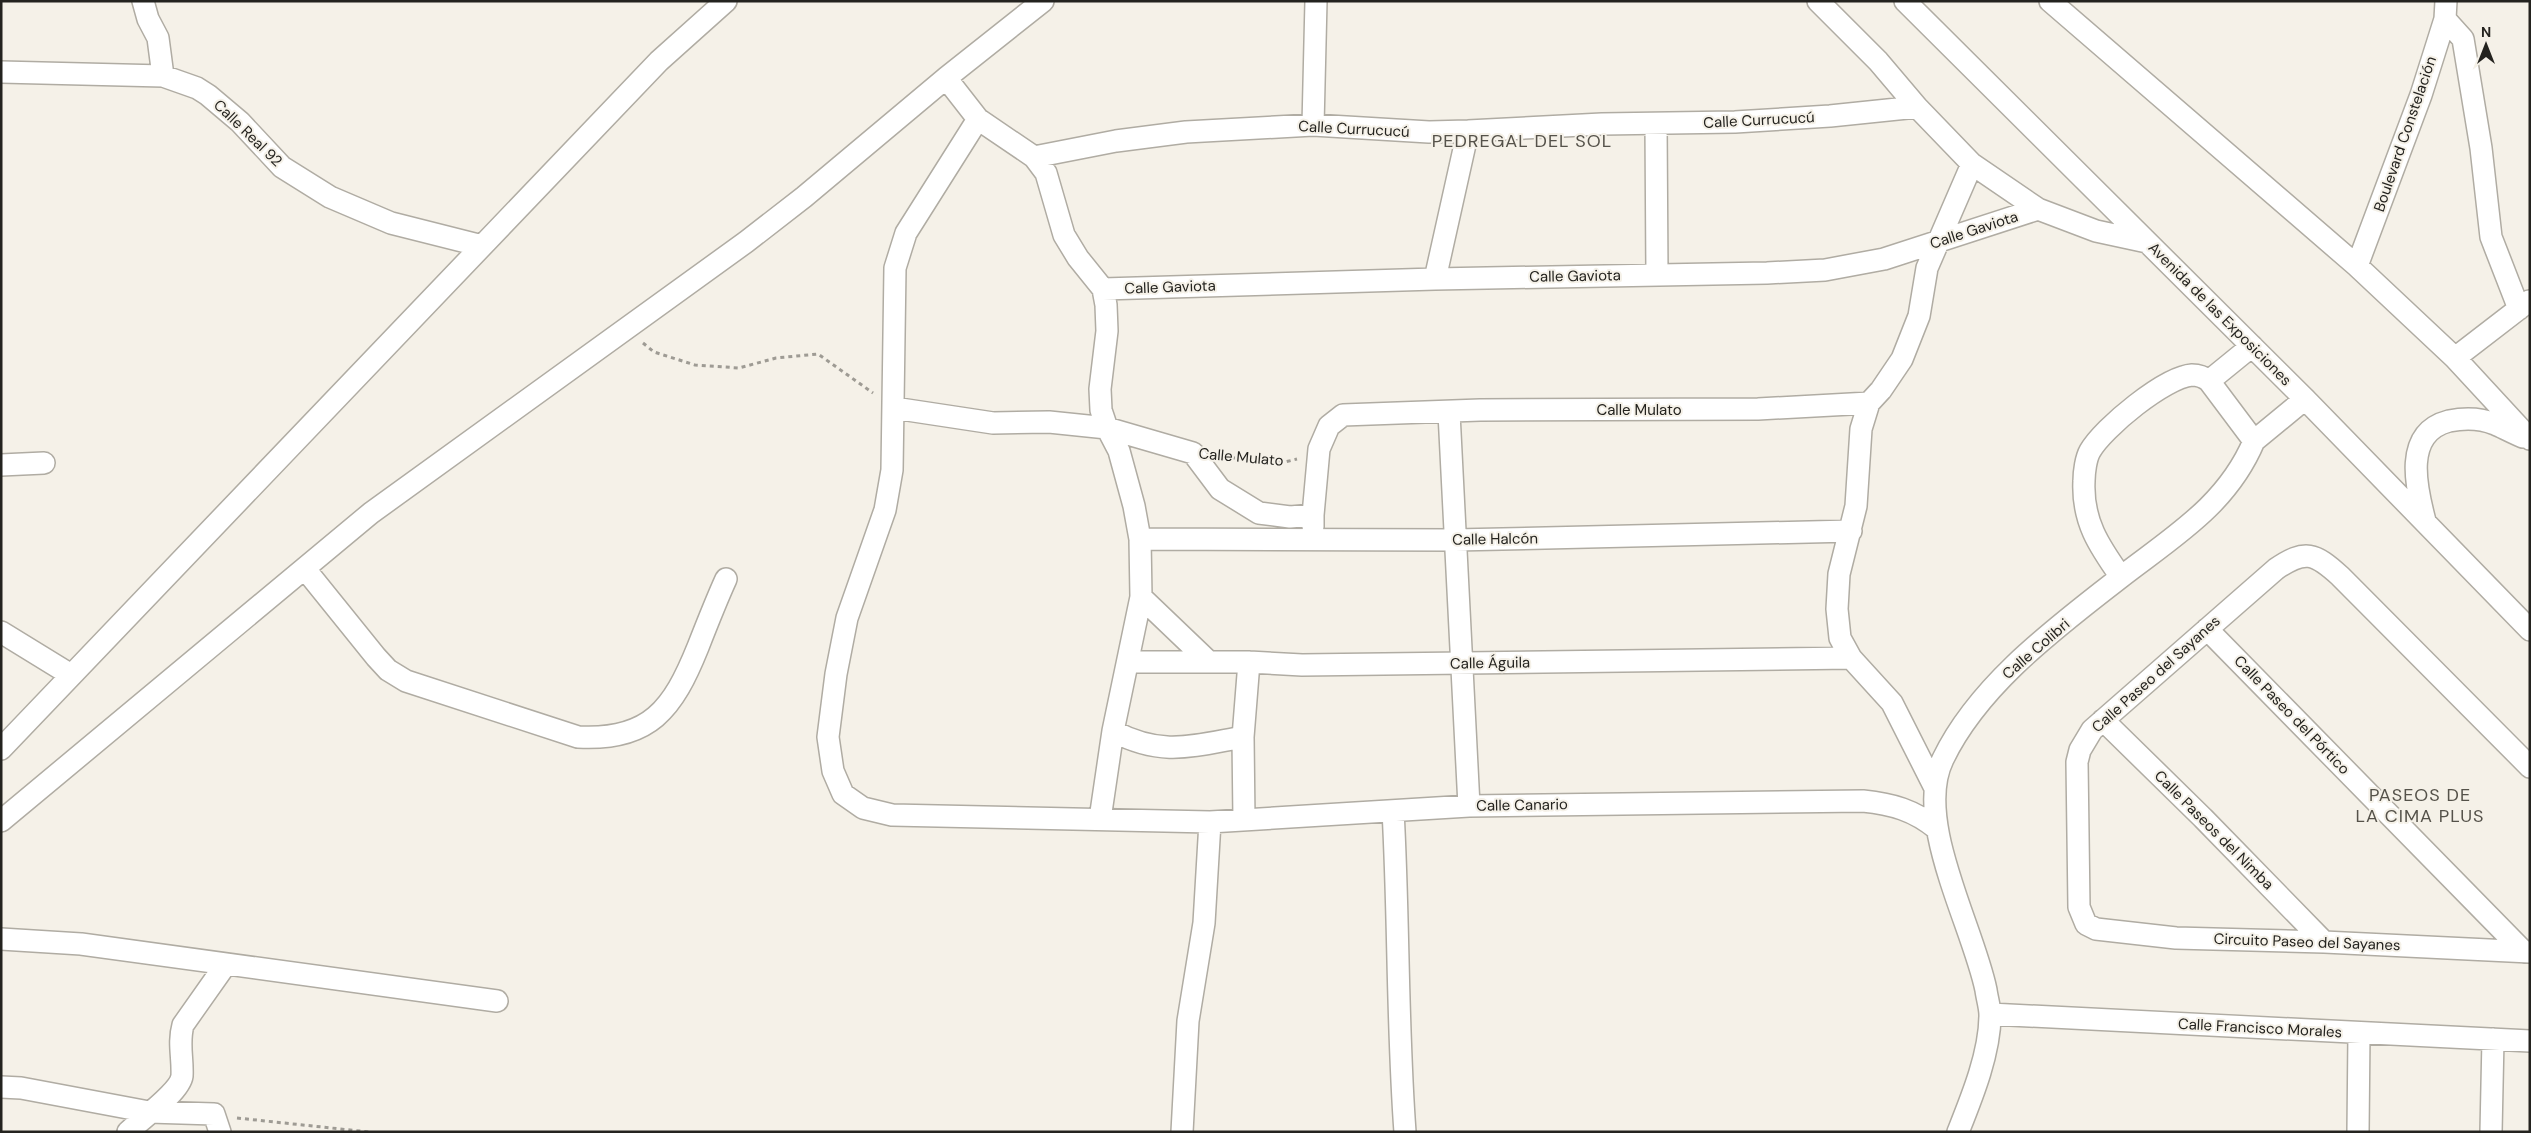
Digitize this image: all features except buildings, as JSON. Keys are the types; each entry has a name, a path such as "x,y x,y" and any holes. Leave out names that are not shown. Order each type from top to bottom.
{"street":[{"path":"143,1 148,19 158,38 164,76"},
{"path":"1,750 658,61 726,1"},
{"path":"1,821 378,508 688,284 804,197 946,78 1043,1"},
{"path":"1313,125 1316,1"},
{"path":"1818,1 1878,61 1917,107 1972,164 2038,209 2096,231 2148,242"},
{"name":"Avenida de las Exposiciones","path":"1905,1 2305,399 2530,630"},
{"path":"2050,1 2357,266 2454,358 2530,440"},
{"path":"2445,10 2463,39 2480,148 2491,237 2524,304 2454,358"},
{"name":"Boulevard Constelación","path":"2357,266 2421,95 2445,10"},
{"name":"Calle Real 92","path":"1,72 164,76 197,88 208,95 240,122 282,167 330,197 391,223 482,246"},
{"path":"946,78 978,119 1034,157 1046,172 1064,235 1078,258 1103,289 1106,304 1107,331 1100,389 1101,410 1128,477 1140,539 1141,597 1129,662 1113,731 1100,819"},
{"name":"Calle Currucucú","path":"1034,157 1116,141 1186,132 1313,125 1429,132 1468,131 1830,116 1917,107"},
{"name":"Calle Canario","path":"978,119 906,233 895,268 892,470 885,510 847,618 836,674 828,737 833,771 843,794 863,808 892,815 1210,822 1469,806 1863,801 1906,808 1922,816 1937,829"},
{"path":"1656,124 1657,275"},
{"path":"1434,279 1468,131"},
{"path":"1934,786 1892,704 1851,658 1840,638 1837,609 1839,574 1856,506 1860,428 1869,403 1881,390 1902,359 1919,316 1927,268 1941,240 1972,164"},
{"name":"Calle Gaviota","path":"1103,289 1825,270 1884,259 2038,209"},
{"path":"2209,381 2252,346"},
{"path":"2121,577 2096,541 2086,513 2084,480 2089,452 2114,422 2126,411 2182,377 2192,375 2201,376 2209,381 2254,440 2305,399"},
{"name":"Calle Mulato","path":"1319,448 1329,426 1343,415 1504,410 1749,409 1869,403"},
{"name":"Calle Mulato","path":"894,408 993,423 1049,422 1107,428 1193,453"},
{"path":"1449,413 1454,485 1460,663 1469,806"},
{"path":"2425,522 2419,499 2416,466 2418,448 2425,435 2438,424 2473,419 2494,423 2530,440"},
{"name":"Calle Colibri","path":"1958,1132 1982,1063 1990,1014 1981,966 1954,888 1937,829 1934,786 1946,752 1986,695 2017,662 2208,509 2229,486 2242,466 2254,440"},
{"path":"1313,540 1313,515 1319,448"},
{"path":"1193,453 1220,489 1259,513 1290,517 1313,515"},
{"path":"1,465 44,463"},
{"name":"Calle Halcón","path":"1140,539 1455,540 1851,531"},
{"name":"Calle Paseo del Sayanes","path":"2086,924 2079,907 2077,894 2078,762 2085,741 2092,730 2276,569 2298,556 2307,555 2318,558 2340,576 2530,767"},
{"path":"305,568 376,657 388,670 406,681 578,737 601,738 623,734 644,725 661,713 676,696 686,677 726,579"},
{"path":"1141,597 1209,662"},
{"name":"Calle Paseo del Pórtico","path":"2207,629 2527,952"},
{"path":"1,632 71,675"},
{"name":"Calle Águila","path":"1129,662 1249,662 1302,665 1851,658"},
{"path":"1244,820 1243,737 1249,662"},
{"name":"Calle Paseos del Nimba","path":"2104,720 2324,942"},
{"path":"1113,731 1150,746 1171,749 1243,737"},
{"path":"1393,811 1399,906 1398,996 1405,1132"},
{"path":"1182,1132 1188,1021 1204,923 1210,822"},
{"name":"Circuito Paseo del Sayanes","path":"2086,924 2110,932 2151,936 2527,952"},
{"path":"1,939 81,944 497,1001"},
{"path":"128,1132 174,1092 182,1078 180,1037 183,1026 226,964"},
{"name":"Calle Francisco Morales","path":"1990,1014 2530,1041"},
{"path":"2358,1132 2359,1033"},
{"path":"2491,1132 2493,1039"},
{"path":"1,1087 21,1088 217,1123"}],"path":[{"path":"624,330 654,352 695,365 739,368 776,358 818,354 894,408"},
{"name":"Calle Mulato","path":"1193,453 1285,462 1302,458 1319,448"},
{"path":"217,1123 369,1132"}],"district":[{"name":"PEDREGAL DEL SOL","path":"1522,141"},
{"name":"PASEOS DE LA CIMA PLUS","path":"2420,805"}]}
